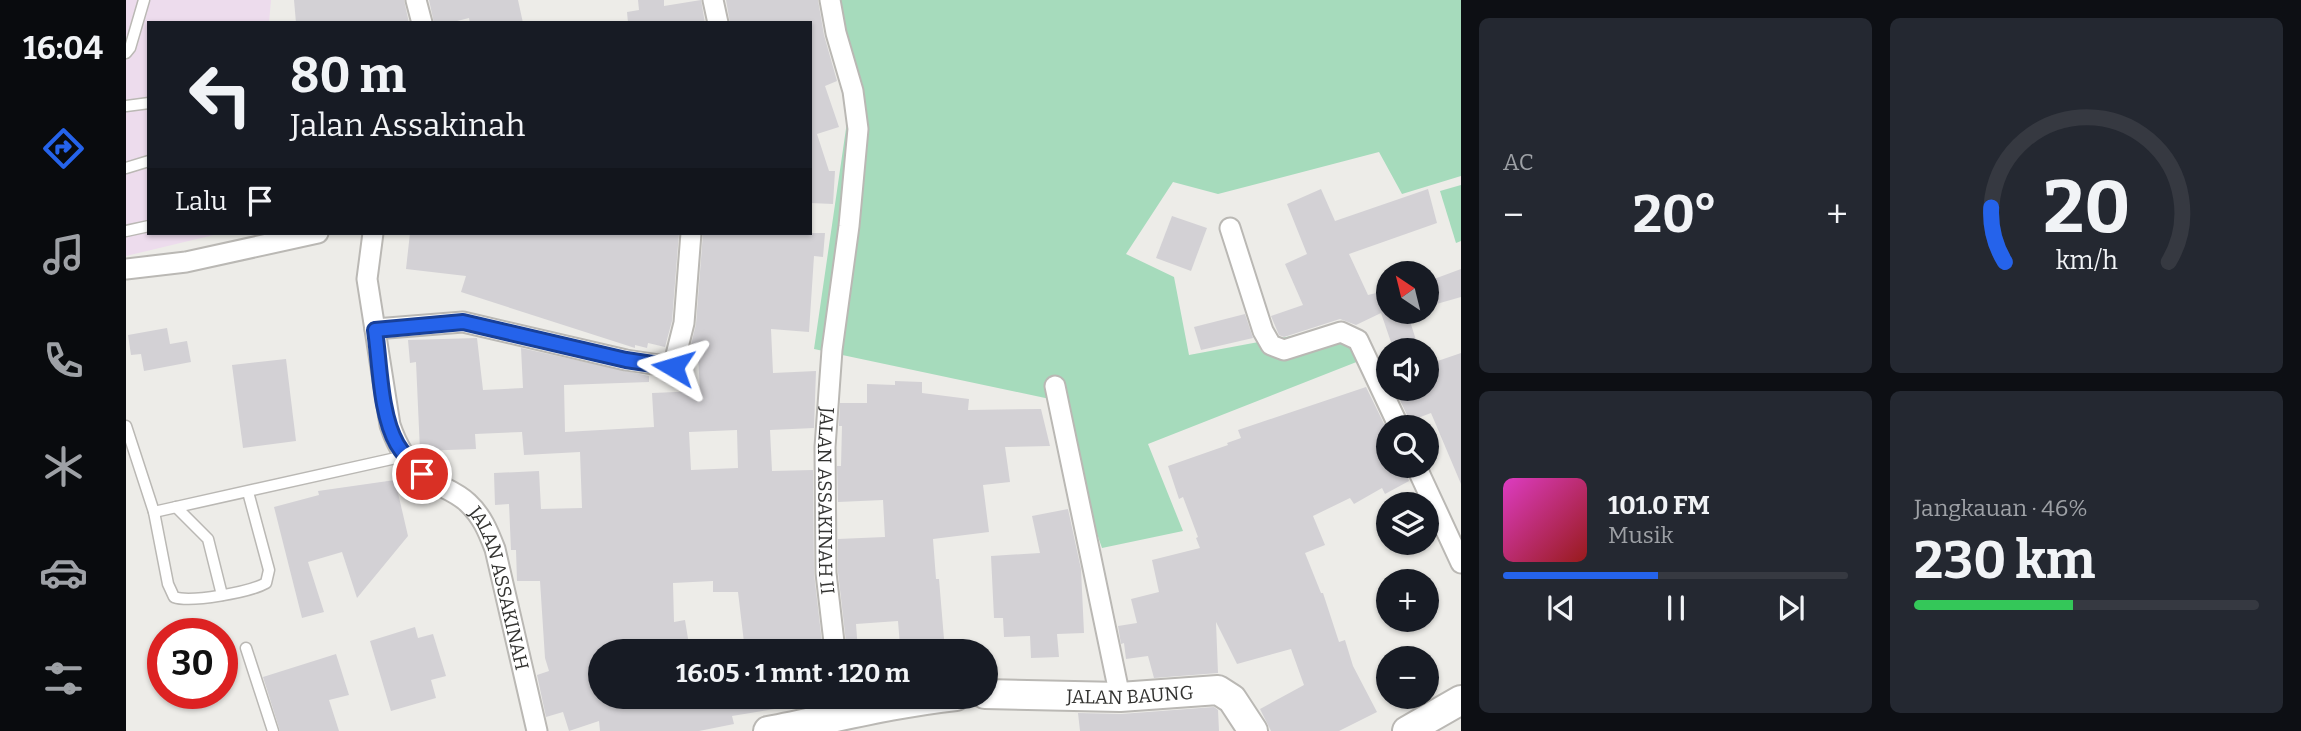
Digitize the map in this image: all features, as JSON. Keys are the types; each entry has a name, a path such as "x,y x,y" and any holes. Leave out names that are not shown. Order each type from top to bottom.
{"street":[{"path":"416,0 421,21"},
{"path":"712,0 717,21"},
{"name":"JALAN ASSAKINAH II","path":"830,0 836,33 853,91 858,130 849,226 832,350 825,447 826,573 834,639"},
{"path":"1230,228 1263,331 1271,345 1284,350 1341,332 1359,340 1393,415"},
{"path":"126,270 186,262 309,235"},
{"name":"JALAN ASSAKINAH","path":"373,235 367,279 390,425 405,456 422,474 467,502 485,523 495,549 537,731"},
{"path":"375,330 463,322 626,360 673,367 684,323 691,235"},
{"path":"1055,386 1120,697"},
{"path":"1422,478 1461,563"},
{"name":"JALAN BAUNG","path":"998,694 1120,697 1219,690 1232,699 1253,731"},
{"path":"1407,731 1461,700"},
{"path":"768,731 868,709"}],"lane":[{"path":"126,53 130,48 144,0"},
{"path":"126,106 147,103"},
{"path":"126,168 147,162"},
{"path":"126,231 147,226"},
{"path":"126,426 154,512 168,584 174,597 181,600 222,594 266,583 269,577 248,492"},
{"path":"154,512 405,456"},
{"path":"176,507 208,539 222,594"},
{"path":"246,648 273,731"}],"shaded area":[{"path":"126,0 271,0 269,21 147,21 147,235 214,235 126,256"}],"green space":[{"path":"823,0 1461,0 1461,176 1402,194 1379,152 1218,194 1173,182 1126,254 1174,277 1189,355 1340,327 1359,361 1148,444 1183,531 1102,548 1050,399 814,349 849,108"},
{"path":"1461,185 1461,241 1456,243 1440,191"}],"building":[{"path":"294,0 404,0 409,21 296,21"},
{"path":"429,0 518,0 523,21 470,21 469,18 434,21"},
{"path":"638,0 664,0 664,6 701,0 705,21 628,21 627,12 639,10"},
{"path":"726,0 818,0 824,35 837,81 825,86 839,127 817,134 829,171 835,171 833,204 812,203 812,21 730,21"},
{"path":"1321,189 1335,221 1428,189 1437,223 1349,254 1368,295 1376,293 1376,315 1356,325 1340,319 1284,337 1279,335 1271,316 1303,305 1285,264 1307,254 1287,204"},
{"path":"1172,216 1207,228 1191,271 1156,258"},
{"path":"825,233 823,257 814,256 809,332 771,329 773,373 816,371 814,428 770,430 772,471 813,470 814,573 822,639 744,639 738,592 713,592 713,581 673,583 674,622 685,620 688,639 588,639 588,709 775,709 732,716 734,724 699,731 600,731 599,721 569,731 563,712 546,717 537,675 549,671 545,658 540,581 517,581 516,550 511,550 509,504 495,505 494,473 539,471 541,509 582,508 580,452 524,455 522,432 475,434 476,449 420,451 416,362 410,363 408,340 477,338 483,390 523,388 521,348 649,376 649,382 564,385 565,432 654,427 652,393 700,391 698,355 689,353 696,324 703,235","holes":["737,430 738,468 691,470 689,432"]},
{"path":"410,235 679,235 672,321 665,347 648,343 647,348 635,345 635,348 461,292 466,276 406,269"},
{"path":"1461,269 1461,297 1439,303 1439,277"},
{"path":"1245,314 1253,338 1201,350 1194,327"},
{"path":"1385,324 1411,324 1415,338 1390,338"},
{"path":"167,328 170,344 187,341 191,362 144,371 141,354 131,355 128,335"},
{"path":"1461,353 1461,484 1439,432 1439,415 1407,415 1400,401 1439,401 1439,361"},
{"path":"286,359 296,441 243,448 232,365"},
{"path":"895,381 922,382 922,393 969,399 968,410 1041,409 1050,446 1005,447 1010,482 983,485 989,532 933,539 944,639 899,639 898,621 856,624 857,639 846,639 838,572 838,539 885,537 883,500 838,502 837,466 841,466 842,426 839,426 840,403 867,403 867,384 895,385"},
{"path":"1366,387 1380,415 1376,415 1376,478 1408,478 1409,481 1389,492 1384,492 1382,488 1354,504 1350,498 1313,516 1325,545 1305,553 1323,593 1339,642 1345,640 1353,666 1377,712 1339,731 1271,731 1260,709 1304,685 1291,649 1237,664 1216,622 1218,673 1154,678 1148,656 1126,659 1118,626 1137,623 1131,599 1159,592 1152,560 1200,548 1183,497 1179,499 1168,466 1228,445 1227,443 1241,438 1238,430"},
{"path":"395,480 408,536 357,598 342,552 308,562 324,612 302,618 274,507 319,495 318,491"},
{"path":"1068,509 1081,569 1084,633 1057,634 1059,657 1031,658 1030,636 1004,637 1003,618 994,618 991,556 1040,553 1032,516"},
{"path":"415,627 418,638 433,634 446,676 431,680 436,698 391,711 370,641"},
{"path":"336,654 349,695 329,700 339,731 280,731 263,677"},
{"path":"1214,707 1218,710 1219,731 1080,731 1078,713 1121,714"}],"route":[{"path":"422,474 405,456 390,425 375,330 463,322 626,360 673,367"}]}
